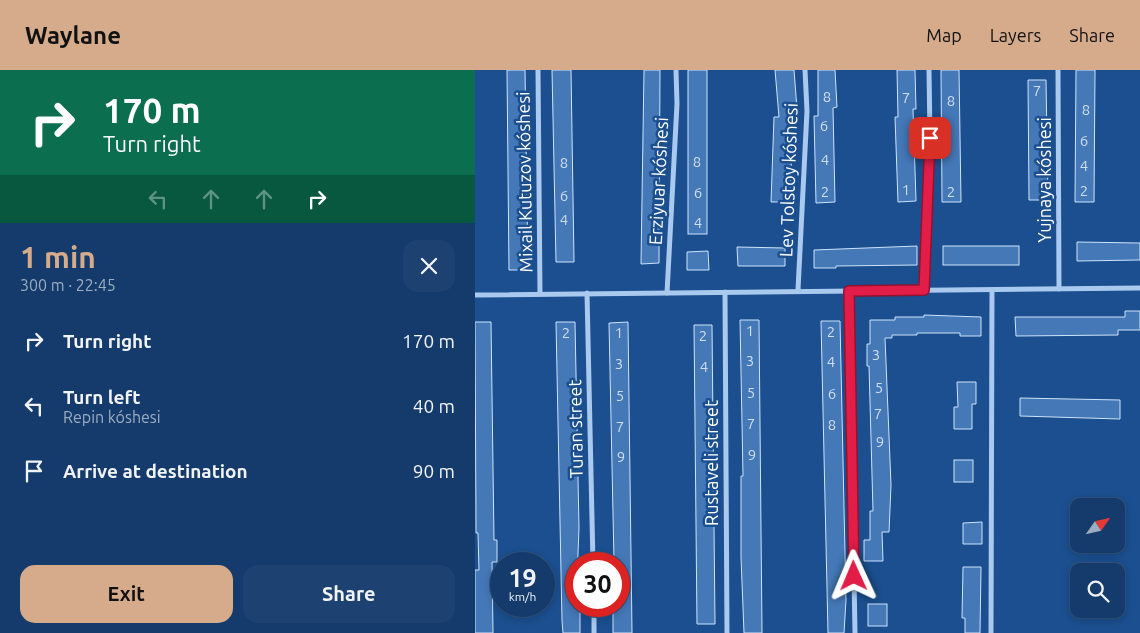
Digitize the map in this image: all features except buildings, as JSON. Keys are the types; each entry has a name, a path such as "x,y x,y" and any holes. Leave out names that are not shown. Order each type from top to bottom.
{"street":[{"name":"Mixail Kutuzov kóshesi","path":"538,70 540,294"},
{"name":"Erziyuar kóshesi","path":"667,293 677,104 676,70"},
{"name":"Lev Tolstoy kóshesi","path":"798,290 807,111 805,70"},
{"path":"924,290 930,138 929,70"},
{"name":"Yujnaya kóshesi","path":"1058,70 1059,290"},
{"path":"475,295 798,290 1059,290 1140,288"},
{"path":"991,633 992,290"},
{"path":"849,291 855,633"},
{"name":"Rustaveli street","path":"725,292 727,633"},
{"name":"Turan street","path":"587,293 593,552"},
{"path":"594,617 594,633"}],"route":[{"path":"854,576 849,291 924,290 930,138"}]}
